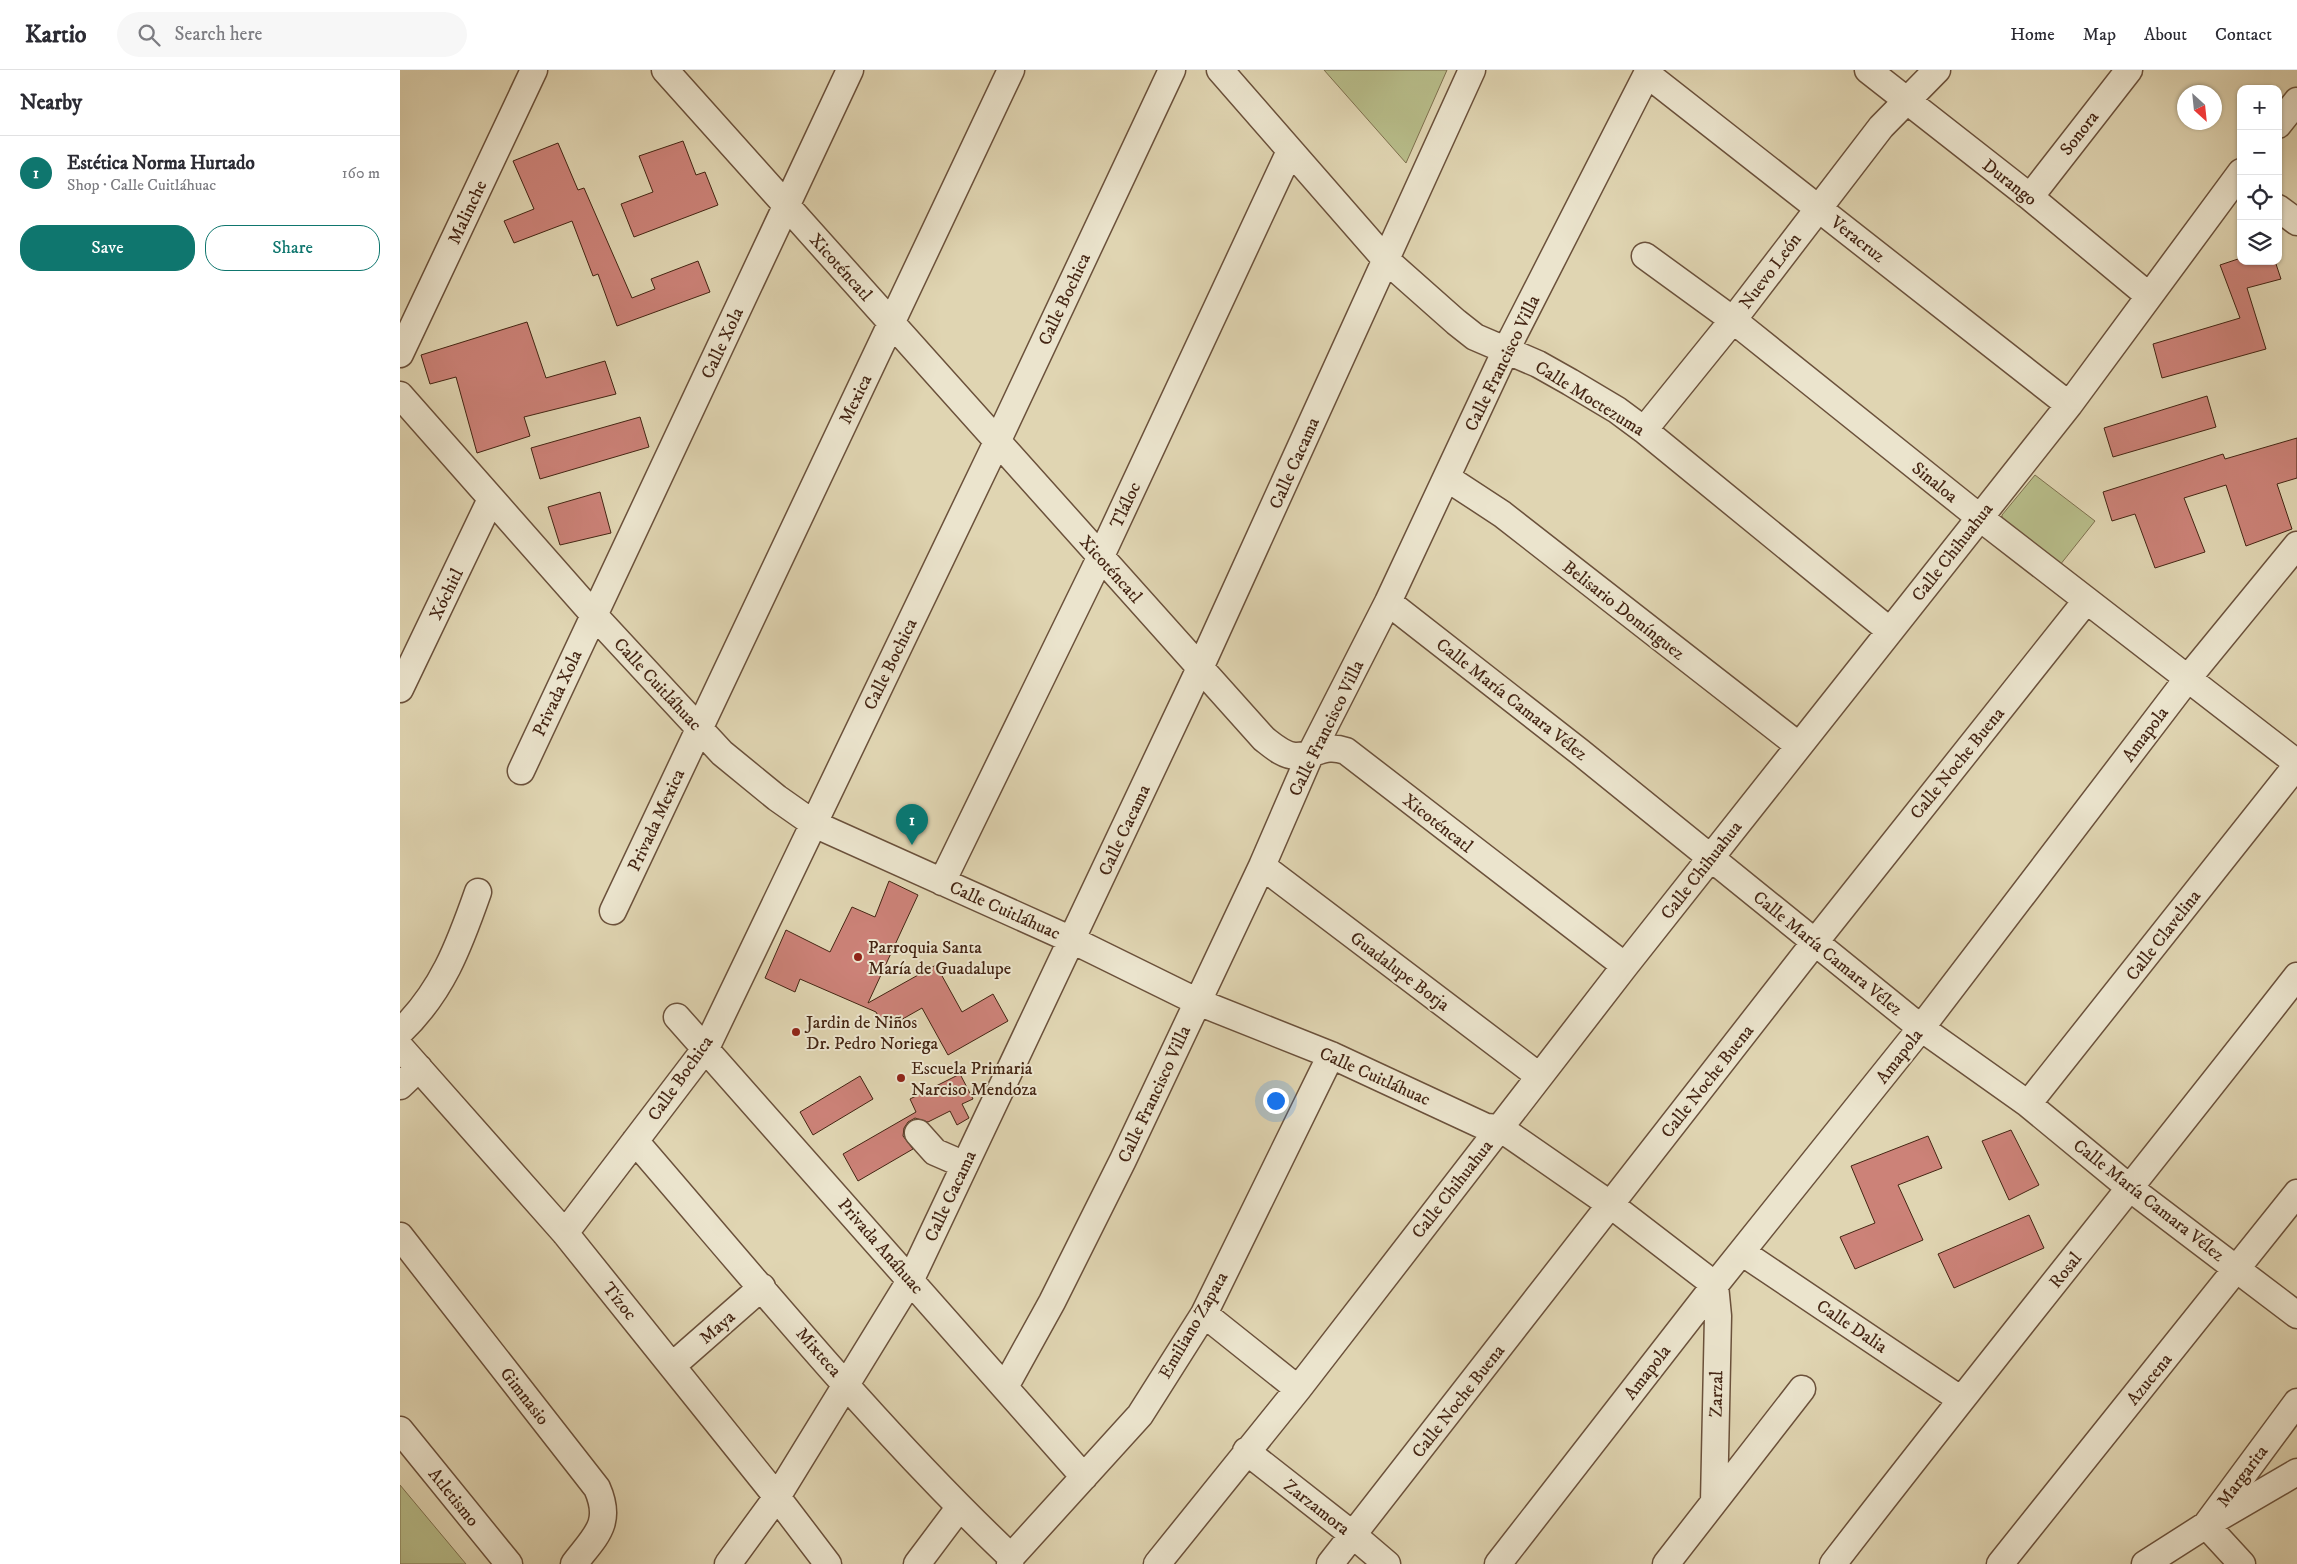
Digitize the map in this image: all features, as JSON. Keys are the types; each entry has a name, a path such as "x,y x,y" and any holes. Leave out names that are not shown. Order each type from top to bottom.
{"street":[{"name":"Malinche","path":"400,354 534,70"},
{"name":"Xicoténcatl","path":"665,70 690,81 786,206 1264,739 1280,751 1295,756 1334,747 1346,750 1625,966"},
{"name":"Calle Xola","path":"594,615 850,70"},
{"name":"Mexica","path":"698,728 1011,70"},
{"name":"Calle Bochica","path":"565,1233 706,1048 997,442 1172,70"},
{"name":"Calle Moctezuma","path":"1220,70 1386,260 1475,337 1506,350 1570,382 1616,410 1644,430 1890,631"},
{"name":"Calle Cacama","path":"728,1564 778,1497 911,1279 1200,668 1472,70"},
{"name":"Durango","path":"1868,70 2030,197 2150,296"},
{"name":"Nuevo León","path":"1644,430 1733,320 1881,127 1937,70"},
{"name":"Sonora","path":"2030,197 2129,70"},
{"name":"Veracruz","path":"1648,72 1817,208 2069,405"},
{"name":"Calle Francisco Villa","path":"1005,1386 1057,1293 1262,866 1311,753 1388,602 1506,350 1648,72"},
{"path":"2282,120 2297,101"},
{"name":"Tláloc","path":"942,882 1100,558 1290,151"},
{"name":"Calle Chihuahua","path":"1157,1564 1246,1451 1298,1389 1539,1076 1798,745 2069,405 2237,179"},
{"path":"2282,211 2297,222"},
{"name":"Sinaloa","path":"1645,256 1733,320 1979,517 2297,764"},
{"name":"Calle Cuitláhuac","path":"400,395 594,615 722,753 754,780 814,824 1072,940 1198,1002 1331,1055 1486,1127 1500,1128 1611,1205 1715,1285"},
{"name":"Belisario Domínguez","path":"1447,478 1502,514 1798,745"},
{"name":"Xóchitl","path":"400,690 492,499"},
{"name":"Amapola","path":"1498,1564 1715,1285 1743,1253 1921,1028 2188,678 2297,544"},
{"name":"Calle Noche Buena","path":"1330,1564 1815,942 2086,601"},
{"name":"Calle María Camara Vélez","path":"1388,602 1580,752 1921,1028 2028,1104 2131,1189 2297,1315"},
{"name":"Privada Xola","path":"521,771 594,615"},
{"name":"Privada Mexica","path":"613,911 698,728"},
{"name":"Calle Clavelina","path":"2028,1104 2297,764"},
{"name":"Guadalupe Borja","path":"1262,866 1539,1076"},
{"path":"400,1032 424,1007 455,954 478,892"},
{"name":"Rosal","path":"1833,1564 1960,1399 2131,1189 2297,976"},
{"name":"Privada Anáhuac","path":"676,1016 1084,1476"},
{"name":"Tízoc","path":"400,1046 565,1233 778,1497 828,1564"},
{"name":"Emiliano Zapata","path":"1010,1560 1084,1476 1119,1442 1140,1415 1204,1314 1331,1055"},
{"path":"400,1086 419,1068"},
{"path":"918,1133 935,1152 965,1165"},
{"name":"Mixteca","path":"635,1141 847,1384 959,1508 1010,1560"},
{"name":"Azucena","path":"2000,1564 2238,1269 2297,1192"},
{"name":"Gimnasio","path":"400,1236 597,1488 605,1511 604,1520 574,1564"},
{"name":"Calle Dalia","path":"1743,1253 1960,1399"},
{"name":"Zarzal","path":"1714,1502 1718,1316 1715,1285"},
{"name":"Maya","path":"672,1366 762,1288"},
{"path":"1204,1314 1298,1389"},
{"path":"1666,1564 1802,1389"},
{"name":"Margarita","path":"2206,1525 2297,1402"},
{"name":"Atletismo","path":"400,1430 509,1564"},
{"name":"Zarzamora","path":"1246,1451 1387,1564"},
{"path":"2146,1564 2206,1525 2297,1472"},
{"path":"917,1564 959,1508"},
{"path":"2206,1525 2242,1564"}],"green space":[{"path":"1324,70 1447,70 1406,163"},
{"path":"2035,475 2095,521 2056,570 2002,527 2002,515"},
{"path":"400,1485 466,1564 400,1564"}],"building":[{"path":"683,141 696,175 705,172 718,205 634,237 621,204 653,192 639,156"},
{"path":"558,143 578,190 584,188 632,298 655,289 651,279 698,261 710,292 617,326 598,274 593,276 572,221 514,243 504,221 534,209 513,161"},
{"path":"2237,259 2237,265 2276,265 2281,279 2247,288 2266,349 2162,378 2153,344 2240,318 2220,265"},
{"path":"527,322 546,378 605,361 616,394 524,417 530,436 477,453 456,377 430,384 421,355"},
{"path":"2207,396 2216,427 2113,457 2104,428"},
{"path":"640,417 649,447 540,479 531,448"},
{"path":"2297,438 2297,478 2277,484 2292,529 2246,546 2226,485 2184,498 2205,552 2155,568 2135,514 2112,521 2103,492 2223,454 2225,459"},
{"path":"600,492 611,533 560,545 548,507"},
{"path":"889,881 918,895 868,1003 936,965 962,1012 993,994 1008,1021 948,1055 922,1008 885,1029 876,1012 800,979 795,992 765,978 786,930 830,952 852,907 875,917"},
{"path":"960,1074 973,1099 962,1104 969,1118 957,1125 950,1111 928,1122 915,1118 908,1122 904,1128 903,1136 913,1149 858,1181 843,1154 916,1112 910,1099"},
{"path":"860,1076 873,1099 813,1135 800,1112"},
{"path":"2011,1130 2039,1185 2009,1200 1982,1141"},
{"path":"1928,1136 1942,1168 1898,1185 1923,1240 1855,1269 1840,1237 1875,1223 1851,1166"},
{"path":"2029,1215 2044,1248 1954,1288 1938,1254"}],"place":[{"name":"Estética Norma Hurtado","path":"912,845"},
{"name":"Parroquia Santa María de Guadalupe","path":"858,957"},
{"name":"Jardin de Niños Dr. Pedro Noriega","path":"796,1032"},
{"name":"Escuela Primaria Narciso Mendoza","path":"901,1078"}]}
